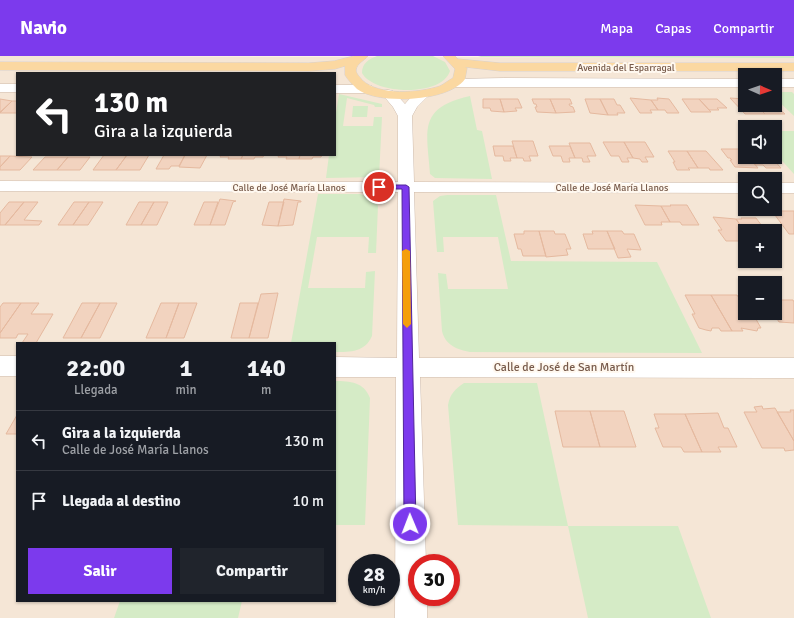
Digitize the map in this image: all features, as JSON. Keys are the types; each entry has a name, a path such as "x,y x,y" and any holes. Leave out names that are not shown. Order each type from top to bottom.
{"main road":[{"path":"0,66 309,66 335,65 359,58"},
{"path":"353,80 350,73 351,66 359,58"},
{"path":"336,74 345,76 367,89 388,94 422,95 448,88 458,80 462,72 461,67 453,59"},
{"name":"Avenida del Esparragal","path":"453,59 500,67 794,67"},
{"path":"0,72 16,72"},
{"name":"Avenida del Esparragal","path":"458,80 501,73 794,73"}],"street":[{"name":"Avenida del Esparragal","path":"458,80 504,82 738,83"},
{"path":"782,83 794,83"},
{"path":"0,88 16,88"},
{"path":"336,89 367,89"},
{"path":"388,94 399,105 405,116 411,618"},
{"path":"405,116 411,105 422,95"},
{"name":"Calle de José María Llanos","path":"0,186 738,188"},
{"path":"782,188 794,188"},
{"path":"0,366 16,366"},
{"name":"Calle de José de San Martín","path":"336,367 794,368"}],"shaded area":[{"path":"0,56 794,58 794,618 0,618"}],"green space":[{"path":"377,56 433,56 445,62 450,71 444,79 435,85 422,89 393,89 380,86 369,80 362,73 366,62"},
{"path":"478,56 794,56 794,58 481,57"},
{"path":"782,92 792,92 794,94 794,116 782,105"},
{"path":"339,94 382,104 382,107 375,107 374,105 347,98 343,126 373,126 374,117 382,117 379,177 326,178 329,156 336,156 336,113"},
{"path":"470,96 477,130 482,131 492,179 435,178 430,174 427,134 429,123 433,115 441,107 453,101"},
{"path":"353,106 368,106 367,117 352,117"},
{"path":"782,131 794,131 794,174 782,161"},
{"path":"318,194 360,194 374,199 378,206 376,253 368,253 369,237 317,237 308,288 365,288 366,272 375,271 372,336 366,345 357,350 347,352 336,352 336,342 291,342"},
{"path":"496,195 511,261 657,262 702,353 470,352 453,346 446,340 442,331 438,273 446,274 448,289 508,289 498,237 443,237 444,252 437,252 433,201 440,196"},
{"path":"336,381 351,382 360,386 370,398 365,525 336,525"},
{"path":"464,383 537,383 568,526 458,525 448,405 453,392"},
{"path":"568,526 678,526 711,618 588,618"},
{"path":"120,602 242,602 238,618 114,618"}],"building":[{"path":"630,98 651,100 658,110 650,110 652,113 640,113"},
{"path":"657,98 669,99 679,113 667,113 665,110 658,110 651,100 658,100"},
{"path":"730,98 738,99 738,107"},
{"path":"0,99 12,101 0,112"},
{"path":"483,99 500,99 504,112 491,111 490,108 483,108"},
{"path":"500,99 518,99 522,108 515,108 517,111 504,112"},
{"path":"532,99 550,99 556,113 537,112 535,107 537,107 536,104 534,104"},
{"path":"550,99 570,99 572,104 569,104 573,107 575,112 556,113"},
{"path":"585,99 600,99 608,115 590,113"},
{"path":"600,99 614,99 617,105 620,105 625,113 608,115"},
{"path":"682,99 699,99 711,112 691,112"},
{"path":"699,99 717,99 727,108 709,110"},
{"path":"12,101 16,101 16,113 0,113"},
{"path":"782,111 785,114 765,114 763,112"},
{"path":"743,112 763,112 765,114 745,114"},
{"path":"512,141 533,141 538,156 529,156 531,161 524,161 523,158 517,158"},
{"path":"603,142 624,142 633,158 627,158 629,162 622,162 619,156 611,156"},
{"path":"624,142 645,142 654,157 645,157 648,162 642,162 640,159 633,158"},
{"path":"569,143 590,143 596,156 587,156 590,162 583,162 582,158 575,158"},
{"path":"493,146 513,146 517,158 510,158 511,161 504,161 503,156 495,156"},
{"path":"549,146 570,146 575,158 569,158 570,162 563,162 561,156 553,156"},
{"path":"721,149 738,149 738,164 755,164 758,168 735,167 730,160 732,160 728,158"},
{"path":"668,151 687,151 698,168 688,168 690,170 677,170 673,162 675,162"},
{"path":"687,151 706,151 723,170 698,168"},
{"path":"0,156 10,156 0,167"},
{"path":"10,156 32,157 20,170 0,170 0,167"},
{"path":"103,156 126,156 116,170 93,170"},
{"path":"126,156 148,156 140,170 116,170"},
{"path":"163,156 184,156 179,166 171,166 169,169 156,169"},
{"path":"184,156 206,156 200,168 179,167"},
{"path":"242,156 241,159 228,159 229,157 220,157"},
{"path":"242,156 264,156 255,157 254,159 241,159"},
{"path":"300,156 299,159 286,159 287,157 278,157"},
{"path":"300,156 322,156 313,157 312,159 299,159"},
{"path":"45,157 68,157 57,170 33,170"},
{"path":"68,157 90,157 80,170 57,170"},
{"path":"754,164 777,164 781,168 766,168 763,165"},
{"path":"220,199 236,201 233,202 225,225 210,225"},
{"path":"284,199 301,202 298,202 293,225 278,226"},
{"path":"9,202 24,202 5,225 0,225 0,213"},
{"path":"24,202 38,202 24,220 42,221 39,225 5,225"},
{"path":"74,202 89,202 73,225 58,225"},
{"path":"89,202 103,202 88,225 73,225"},
{"path":"139,202 154,202 141,225 126,225"},
{"path":"154,202 168,202 157,225 141,225"},
{"path":"204,202 218,202 210,225 194,225"},
{"path":"269,202 284,202 278,226 262,225"},
{"path":"635,205 661,206 670,222 661,222 662,225 645,225"},
{"path":"670,205 687,205 699,225 682,225 680,222 670,222 661,206 671,206"},
{"path":"782,211 794,211 794,234 789,234 776,216 782,216"},
{"path":"713,217 736,219 739,224 738,224 738,241 726,241 718,230 722,230"},
{"path":"741,218 756,218 760,224 739,224 736,219 742,219"},
{"path":"524,231 539,231 546,256 523,256 521,249 518,249 514,234 524,234"},
{"path":"539,231 554,231 555,234 565,234 571,249 566,249 568,255 546,257"},
{"path":"592,231 607,231 615,249 588,249 583,234 593,234"},
{"path":"607,231 622,231 624,234 634,234 641,250 627,249 631,257 618,258"},
{"path":"278,293 268,338 249,338 261,294"},
{"path":"685,295 711,295 732,331 721,331 719,328 712,328 711,331 699,328 692,314 695,314"},
{"path":"711,295 737,295 738,320 756,320 761,328 758,328 757,331 741,328 743,331 732,331"},
{"path":"782,300 793,300 794,323 779,322 778,320 782,320"},
{"path":"3,303 21,303 0,333 0,307"},
{"path":"21,303 39,303 31,314 53,314 37,342 23,342 28,334 18,334 16,338 0,338 0,333"},
{"path":"82,303 100,303 81,338 63,338"},
{"path":"100,303 117,303 100,338 81,338"},
{"path":"161,303 179,303 166,338 146,338"},
{"path":"179,303 197,303 184,338 166,338"},
{"path":"240,303 258,303 249,338 231,338"},
{"path":"762,406 763,409 775,408 794,441 794,450 785,451 784,448 762,448 744,412 757,412 754,407"},
{"path":"790,410 794,410 794,441 777,412 791,412"},
{"path":"555,411 590,411 600,447 563,447"},
{"path":"590,411 624,411 636,447 600,447"},
{"path":"718,413 724,428 728,428 737,447 718,447 721,452 702,452 685,414"},
{"path":"654,414 685,414 702,452 684,452 681,447 663,447 655,428 659,428"},
{"path":"16,417 16,434 6,434"}],"slow traffic":[{"path":"406,251 407,324"}],"route":[{"path":"379,187 406,187 410,524"}]}
